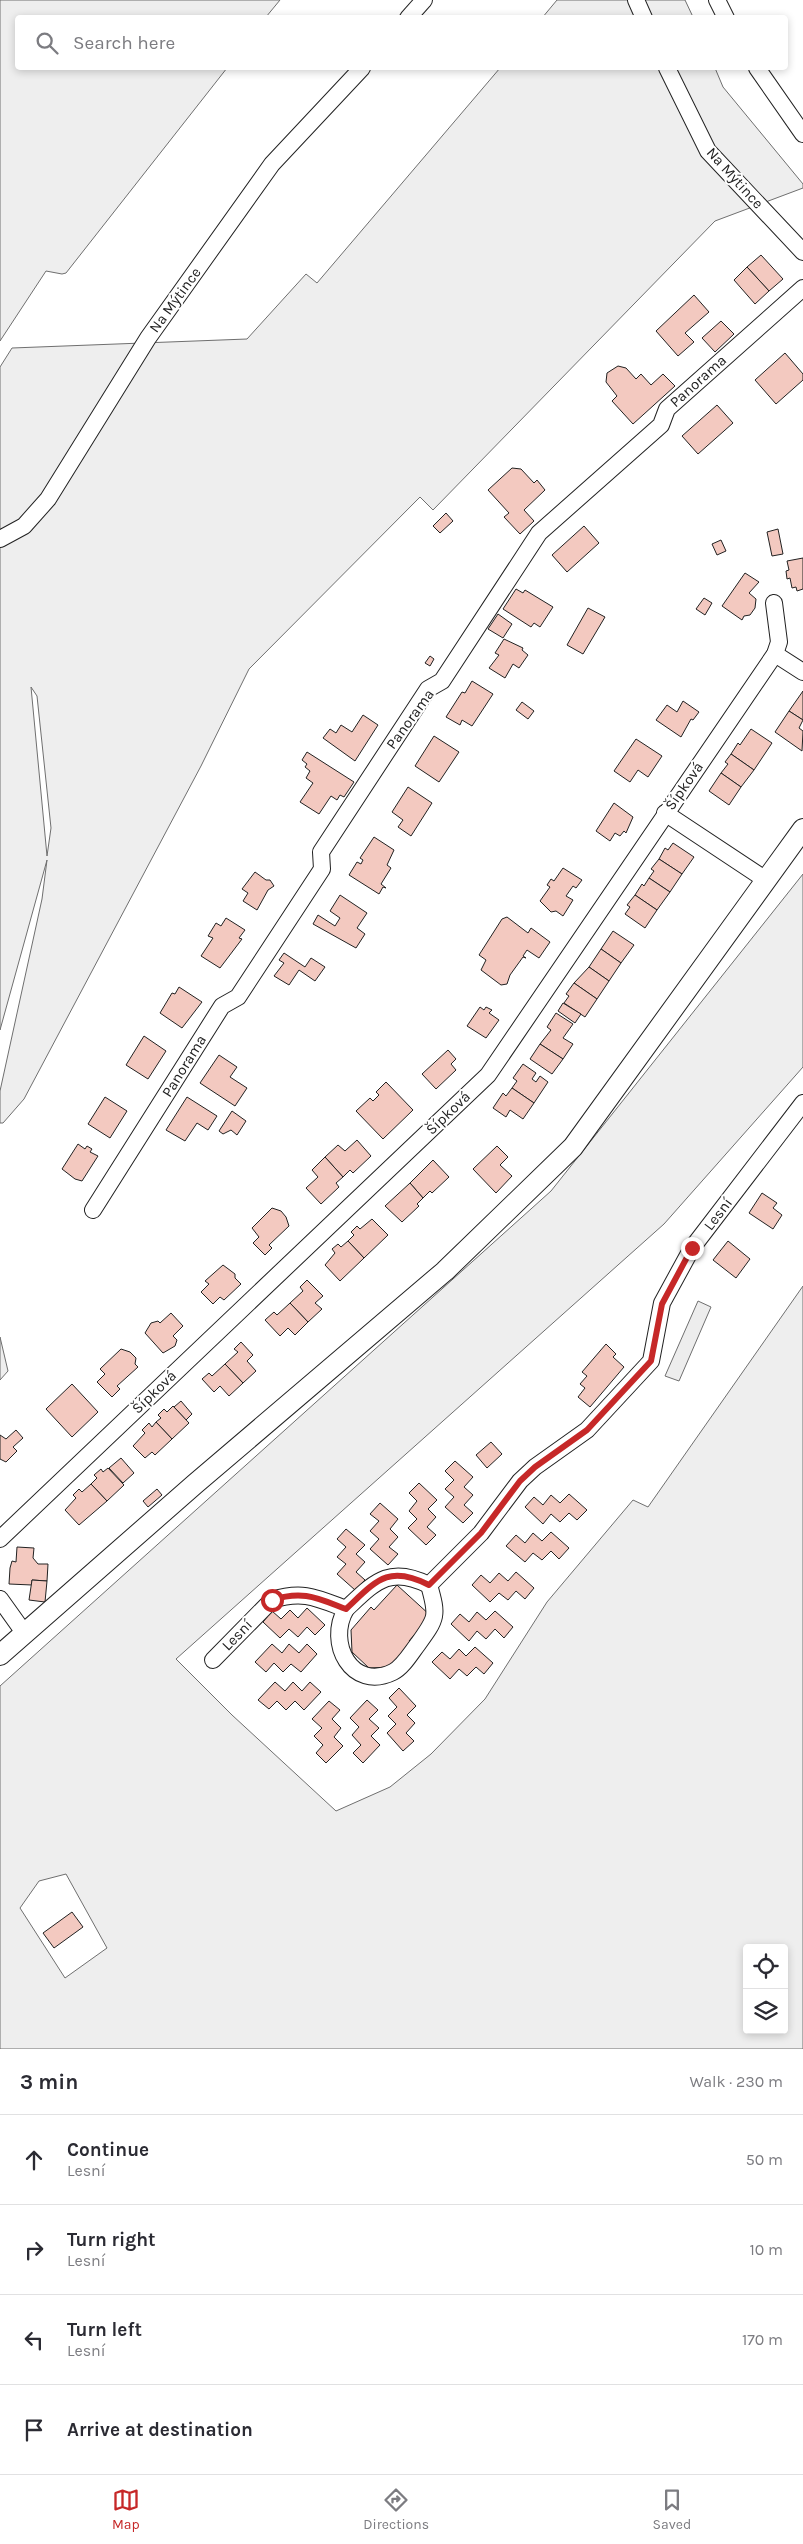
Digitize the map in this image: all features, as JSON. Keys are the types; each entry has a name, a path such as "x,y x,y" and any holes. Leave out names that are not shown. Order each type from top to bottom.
{"street":[{"path":"411,15 424,0"},
{"path":"636,0 643,15"},
{"path":"717,0 724,15"},
{"name":"Na Mýtince","path":"0,539 24,526 48,499 148,338 272,164 360,70"},
{"name":"Na Mýtince","path":"668,70 708,151 803,252"},
{"path":"758,70 803,134"},
{"name":"Panorama","path":"93,1210 222,1006 238,997 322,869 320,852 428,689 442,681 539,533 662,425 667,409 803,288"},
{"name":"Šípková","path":"0,1539 488,1075 775,654 779,642 774,602"},
{"path":"775,654 803,672"},
{"path":"665,813 766,880"},
{"path":"0,1655 195,1484 445,1271 573,1147 803,829"},
{"name":"Lesní","path":"429,1585 481,1533 520,1481 535,1467 587,1430 651,1361 662,1304 692,1248 803,1103"},
{"path":"395,1575 412,1576 429,1585 436,1614 430,1628 404,1662 394,1672 385,1675 360,1673 348,1663 340,1649 338,1630 340,1620 346,1609 380,1579 395,1575"},
{"name":"Lesní","path":"213,1660 272,1600 296,1594 306,1595 346,1609"},
{"path":"0,1599 25,1634"}],"shaded area":[{"path":"0,0 280,0 268,15 15,15 15,70 225,70 66,273 46,271 0,341"},
{"path":"557,0 685,0 692,15 544,15"},
{"path":"498,70 716,70 723,87 803,184 803,188 715,221 433,510 420,497 249,669 201,766 24,1099 3,1123 0,1123 0,1091 42,899 47,860 0,1030 0,367 12,348 247,339 306,274 317,283","holes":["31,687 37,696 51,828 47,856"]},
{"path":"803,874 803,1067 664,1224 176,1659 232,1715 336,1811 390,1787 431,1754 485,1699 547,1602 633,1500 648,1507 803,1286 803,2049 0,2049 0,1686 551,1191","holes":["66,1874 107,1948 65,1978 20,1908 39,1881"]},
{"path":"698,1301 711,1307 679,1381 665,1376"},
{"path":"0,1337 8,1371 0,1380"}],"building":[{"path":"761,255 783,279 769,291 747,267"},
{"path":"747,267 769,291 755,304 734,280"},
{"path":"694,295 709,312 685,333 694,342 678,356 656,331"},
{"path":"721,321 734,334 715,352 702,338"},
{"path":"785,353 803,374 803,380 776,404 755,380"},
{"path":"618,366 626,368 636,379 641,374 651,385 663,374 675,386 633,424 612,401 617,396 606,382 607,373"},
{"path":"717,405 733,423 698,454 682,436"},
{"path":"512,468 521,469 534,483 537,480 545,490 524,510 534,521 520,534 504,517 509,513 488,490"},
{"path":"446,513 453,521 440,533 433,526"},
{"path":"584,526 599,543 567,572 552,555"},
{"path":"778,529 783,554 772,556 767,532"},
{"path":"721,540 726,551 717,555 712,544"},
{"path":"803,558 803,589 797,591 796,587 792,588 790,578 787,579 786,571 789,570 787,561"},
{"path":"745,573 759,582 749,593 756,599 755,608 750,615 744,616 742,620 722,606"},
{"path":"516,589 523,593 525,590 553,607 540,627 534,623 531,627 503,609"},
{"path":"704,598 712,603 705,615 696,609"},
{"path":"588,608 605,617 583,654 567,645"},
{"path":"498,614 512,624 503,638 488,629"},
{"path":"504,639 523,648 522,650 528,655 519,668 513,664 505,678 489,668 499,655 495,653"},
{"path":"430,656 434,659 430,666 425,663"},
{"path":"472,681 493,694 472,726 462,720 460,725 446,717 462,692 465,693"},
{"path":"803,691 803,720 789,711"},
{"path":"683,701 699,712 693,720 691,719 681,737 656,720 667,705 677,712"},
{"path":"522,702 534,711 528,719 516,710"},
{"path":"789,711 803,720 799,728 803,731 802,751 775,732"},
{"path":"363,715 378,725 355,761 323,738 330,729 336,733 341,725 352,732"},
{"path":"751,729 772,743 754,770 731,754"},
{"path":"434,736 459,752 439,782 415,766"},
{"path":"636,739 662,756 648,777 638,770 630,782 614,771"},
{"path":"307,752 354,782 344,797 340,795 337,800 331,796 319,814 300,802 313,783 306,778 310,771 305,767 307,764 302,760"},
{"path":"731,754 754,770 741,787 721,773 728,764 725,762"},
{"path":"721,773 741,787 729,805 709,791"},
{"path":"408,787 432,803 411,836 398,827 403,820 392,812"},
{"path":"614,803 633,817 626,833 624,831 620,836 615,833 610,841 596,831"},
{"path":"374,837 394,850 387,865 391,868 381,884 386,888 383,887 379,894 349,875 357,862 361,864 363,860 360,858"},
{"path":"673,843 694,857 682,874 659,859 665,848 668,850"},
{"path":"659,859 682,874 670,892 649,878 654,871 651,869"},
{"path":"563,868 582,880 576,888 573,886 566,896 573,900 563,916 556,911 551,912 540,901 550,887 547,885 551,879 554,881"},
{"path":"255,872 266,880 270,880 274,886 268,890 257,910 243,901 248,893 242,889"},
{"path":"649,878 670,892 657,910 635,895 642,884 644,886"},
{"path":"340,895 367,913 357,928 365,934 356,948 313,924 318,915 335,926 340,918 330,911"},
{"path":"635,895 657,910 645,928 625,914 630,907 627,905"},
{"path":"507,917 528,933 531,928 550,942 539,958 527,950 523,956 526,958 523,957 510,975 507,984 501,985 481,970 486,960 479,955 502,919"},
{"path":"226,918 245,930 239,938 242,939 220,968 201,956 213,938 208,936 216,923 221,926"},
{"path":"613,931 634,945 621,963 601,949"},
{"path":"601,949 621,963 609,981 589,967"},
{"path":"284,953 305,967 311,958 325,967 315,981 299,970 289,985 274,976 284,963 279,960"},
{"path":"589,967 609,981 597,999 574,983"},
{"path":"574,983 597,999 585,1017 564,1003 569,996 566,994"},
{"path":"179,987 202,1002 182,1028 160,1013 172,993 175,994"},
{"path":"563,1003 581,1014 575,1023 558,1011"},
{"path":"480,1007 484,1010 486,1007 492,1010 489,1013 499,1020 486,1038 467,1026"},
{"path":"556,1013 573,1024 563,1038 573,1044 563,1059 540,1044 551,1030 547,1027"},
{"path":"144,1036 166,1051 148,1079 126,1065"},
{"path":"540,1044 563,1059 552,1074 530,1059"},
{"path":"448,1050 456,1059 451,1064 456,1070 436,1089 422,1074"},
{"path":"219,1055 237,1067 230,1077 247,1088 235,1106 200,1083"},
{"path":"523,1064 536,1073 532,1079 536,1082 540,1076 548,1082 534,1103 512,1088 517,1081 513,1078"},
{"path":"386,1082 413,1110 383,1139 356,1111 370,1098 373,1101 379,1095 376,1092"},
{"path":"512,1088 534,1103 523,1119 510,1110 506,1117 493,1108 503,1093 506,1096"},
{"path":"105,1097 127,1111 110,1138 88,1124"},
{"path":"187,1097 217,1116 208,1130 197,1123 185,1141 166,1130"},
{"path":"232,1111 246,1121 237,1135 231,1130 223,1134 219,1131"},
{"path":"357,1140 371,1156 353,1173 350,1170 343,1177 325,1157 338,1145 345,1151"},
{"path":"78,1144 85,1149 87,1146 92,1149 90,1152 98,1156 82,1181 75,1179 62,1169"},
{"path":"497,1146 508,1157 500,1165 512,1176 496,1193 473,1169"},
{"path":"325,1157 343,1177 336,1183 339,1187 321,1204 306,1188 318,1177 312,1170"},
{"path":"433,1160 449,1177 432,1193 430,1191 423,1198 410,1183"},
{"path":"410,1183 423,1198 417,1204 419,1206 402,1222 385,1206"},
{"path":"762,1193 777,1203 773,1208 782,1215 773,1229 749,1213"},
{"path":"272,1208 281,1211 286,1217 289,1226 269,1245 272,1248 265,1255 253,1243 259,1237 252,1228"},
{"path":"372,1219 388,1235 364,1258 348,1241 354,1235 351,1232 357,1226 360,1229"},
{"path":"348,1241 364,1258 340,1281 325,1265 335,1253 332,1249 338,1244 341,1247"},
{"path":"728,1241 750,1259 736,1278 713,1260"},
{"path":"223,1265 235,1274 235,1278 241,1284 224,1300 220,1297 213,1304 201,1292 209,1284 205,1281"},
{"path":"307,1280 323,1296 315,1303 322,1309 308,1322 290,1303 303,1291 300,1287"},
{"path":"290,1303 308,1322 295,1335 288,1328 280,1336 265,1320 274,1312 277,1315"},
{"path":"171,1313 183,1326 173,1336 177,1340 175,1346 163,1353 145,1333 151,1323 158,1321 160,1323"},
{"path":"241,1342 253,1355 247,1361 256,1371 243,1383 225,1364 238,1352 234,1349"},
{"path":"606,1344 616,1354 613,1357 624,1367 590,1407 578,1397 585,1388 580,1384 587,1376 582,1372"},
{"path":"121,1349 130,1352 136,1358 135,1364 138,1367 117,1386 120,1389 112,1397 97,1382 105,1374 100,1369"},
{"path":"225,1364 243,1383 229,1396 220,1386 214,1392 202,1379 209,1373 212,1376"},
{"path":"72,1384 98,1412 72,1437 46,1409"},
{"path":"181,1401 192,1414 186,1420 174,1407"},
{"path":"173,1406 189,1423 172,1439 156,1422 161,1418 158,1415 164,1409 167,1412"},
{"path":"156,1422 172,1439 155,1455 152,1452 145,1458 133,1446 145,1433 142,1430 149,1423 152,1427"},
{"path":"16,1430 23,1438 13,1447 17,1451 6,1462 0,1459 0,1435 6,1439"},
{"path":"491,1442 502,1454 487,1468 476,1455"},
{"path":"121,1458 134,1473 123,1483 109,1468"},
{"path":"455,1461 473,1477 464,1487 473,1495 464,1505 473,1513 463,1523 445,1507 454,1497 445,1489 454,1480 445,1471"},
{"path":"108,1468 124,1485 107,1501 91,1484 97,1478 94,1475 101,1469 103,1472"},
{"path":"419,1483 437,1500 428,1509 436,1517 427,1527 436,1535 426,1545 408,1528 417,1519 409,1511 417,1501 409,1493"},
{"path":"91,1484 107,1501 79,1525 65,1510 76,1498 73,1495 79,1489 82,1492"},
{"path":"157,1489 162,1495 148,1507 143,1501"},
{"path":"569,1494 587,1510 577,1520 569,1513 560,1522 551,1514 543,1524 525,1507 534,1497 543,1505 551,1495 560,1503"},
{"path":"380,1503 398,1519 390,1529 398,1537 389,1547 398,1554 388,1565 370,1549 379,1539 370,1531 379,1521 370,1514"},
{"path":"346,1529 365,1545 356,1554 365,1562 356,1572 365,1580 355,1590 337,1574 346,1564 337,1557 346,1547 337,1539"},
{"path":"551,1532 569,1548 559,1559 551,1551 542,1560 533,1553 525,1562 506,1546 516,1535 525,1543 533,1533 542,1541"},
{"path":"17,1547 34,1548 33,1558 38,1564 48,1564 47,1581 32,1580 32,1585 9,1584 10,1568 12,1561 16,1562"},
{"path":"516,1572 534,1588 525,1599 516,1591 508,1600 499,1593 490,1602 472,1585 481,1575 490,1583 499,1573 508,1581"},
{"path":"32,1580 47,1581 45,1602 29,1600"},
{"path":"397,1585 431,1616 409,1641 412,1644 392,1667 369,1668 352,1652 351,1630 371,1607 374,1610"},
{"path":"307,1608 325,1625 315,1635 307,1627 298,1637 289,1629 280,1638 263,1622 272,1611 281,1619 290,1610 298,1618"},
{"path":"495,1611 513,1627 504,1638 495,1629 486,1639 477,1631 469,1641 451,1624 460,1614 469,1622 477,1612 486,1620"},
{"path":"272,1644 282,1653 289,1644 299,1653 307,1644 317,1654 301,1672 291,1664 283,1672 274,1663 266,1672 255,1662"},
{"path":"475,1647 493,1663 484,1674 476,1667 467,1676 459,1669 450,1679 432,1662 442,1652 450,1659 459,1649 466,1656"},
{"path":"275,1682 285,1691 293,1682 302,1691 310,1682 321,1692 304,1710 295,1701 286,1710 277,1701 269,1709 258,1700"},
{"path":"399,1688 416,1706 407,1715 415,1723 406,1733 414,1741 403,1751 387,1733 396,1724 388,1716 397,1707 389,1698"},
{"path":"367,1700 378,1710 369,1719 379,1728 371,1736 380,1745 363,1763 353,1753 361,1745 352,1735 359,1727 350,1718"},
{"path":"329,1701 340,1710 332,1719 341,1728 334,1737 343,1746 326,1763 316,1753 323,1745 314,1736 322,1728 312,1719"},
{"path":"72,1912 83,1927 54,1948 43,1933"}],"route":[{"path":"272,1600 296,1594 306,1595 346,1609 380,1579 395,1575 412,1576 429,1585 481,1533 520,1481 535,1467 587,1430 651,1361 662,1304 692,1248"}]}
